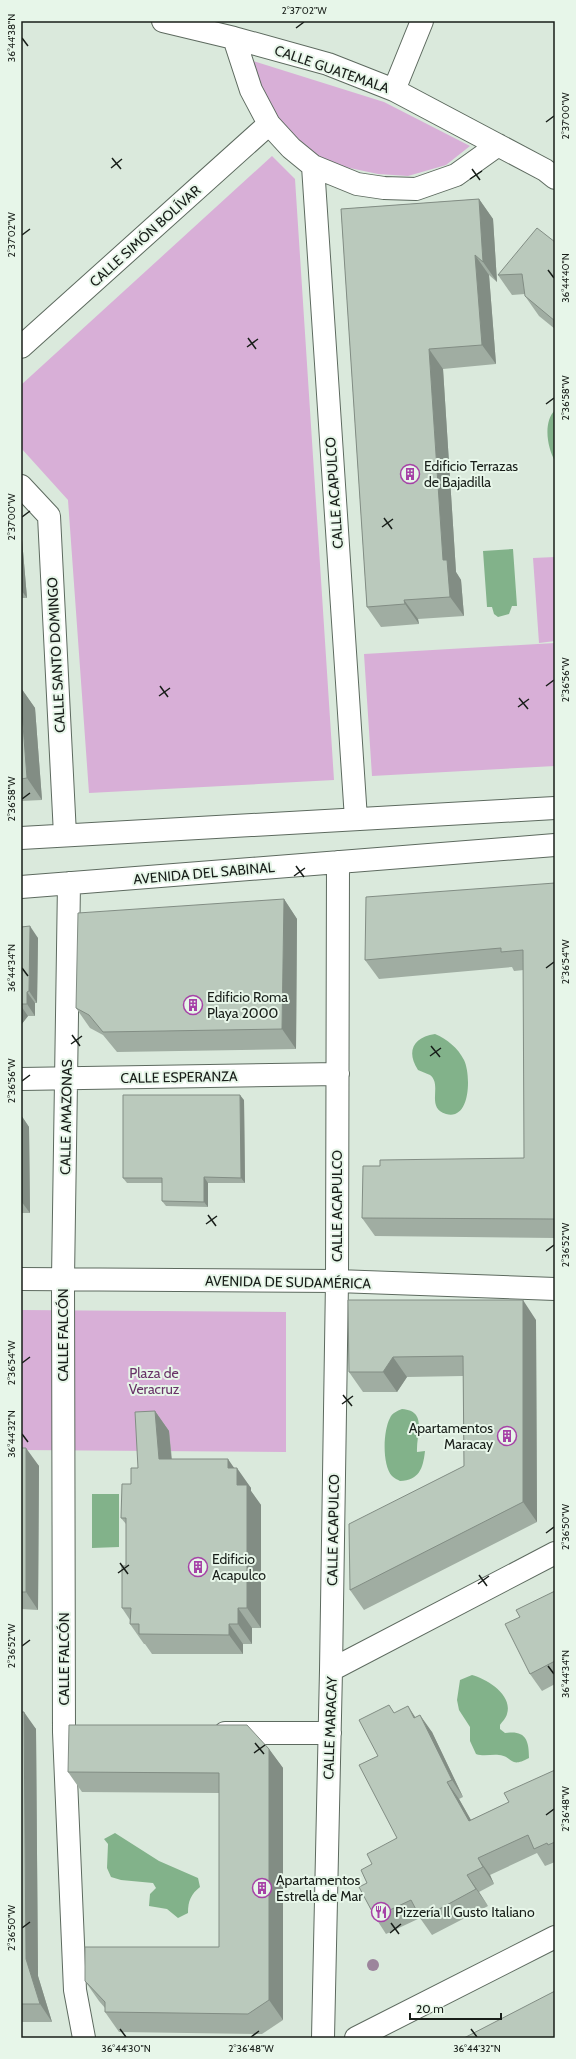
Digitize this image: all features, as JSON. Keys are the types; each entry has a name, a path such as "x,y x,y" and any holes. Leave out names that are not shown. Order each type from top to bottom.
{"street":[{"name":"CALLE GUATEMALA","path":"163,21 234,38 328,64 394,90 545,170 555,178"},
{"path":"394,90 422,21"},
{"path":"234,38 251,90 270,124 291,148 313,166 357,184 384,188 416,189 456,175 498,146"},
{"name":"CALLE SIMÓN BOLÍVAR","path":"21,347 270,124"},
{"name":"CALLE ACAPULCO","path":"313,166 356,819"},
{"name":"CALLE SANTO DOMINGO","path":"21,486 49,516 65,835"},
{"path":"21,838 555,808"},
{"name":"AVENIDA DEL SABINAL","path":"21,887 555,845"},
{"name":"CALLE ACAPULCO","path":"331,1670 337,1281 338,862"},
{"name":"CALLE AMAZONAS","path":"63,1279 69,883"},
{"name":"CALLE ESPERANZA","path":"21,1079 338,1074"},
{"name":"AVENIDA DE SUDAMÉRICA","path":"21,1279 337,1281 555,1289"},
{"name":"CALLE FALCÓN","path":"63,1279 64,1732 75,1990 84,2038"},
{"name":"CALLE MARACAY","path":"323,2038 331,1670 555,1553"},
{"path":"64,1732 87,1732"},
{"path":"204,1733 330,1733"},
{"path":"356,2038 555,1937"}],"green space":[{"path":"253,61 384,102 470,146 446,165 408,176 378,174 345,167 318,158 276,119 257,86"},
{"path":"272,156 295,179 334,780 89,793 68,500 21,448 21,385"},
{"path":"555,557 555,641 539,643 533,558"},
{"path":"555,643 555,766 372,776 364,654"},
{"name":"Plaza de Veracruz","path":"21,1310 286,1312 286,1452 21,1450"}],"shaded area":[{"path":"555,410 555,461 548,442 548,428 551,415"},
{"path":"513,549 517,606 512,606 509,614 498,617 494,614 492,607 487,607 483,551"},
{"path":"435,1034 448,1041 462,1056 468,1075 465,1104 454,1114 446,1114 436,1107 434,1079 430,1075 418,1070 412,1057 414,1046 421,1038"},
{"path":"402,1409 415,1414 418,1419 419,1431 417,1452 425,1451 423,1463 416,1476 400,1481 392,1476 386,1464 385,1439 391,1416 393,1413"},
{"path":"92,1494 119,1494 119,1547 92,1548"},
{"path":"472,1675 485,1680 503,1694 508,1707 505,1718 500,1725 500,1729 505,1733 517,1733 524,1737 527,1741 529,1758 523,1761 514,1762 503,1756 476,1754 470,1741 470,1727 459,1710 457,1700 460,1680"},
{"path":"115,1833 159,1861 198,1878 200,1887 194,1892 191,1898 188,1913 178,1918 167,1909 149,1906 150,1894 156,1888 153,1883 121,1880 111,1877 107,1868 108,1844 104,1839"}],"building":[{"name":"Edificio Terrazas de Bajadilla","path":"479,199 483,262 475,255 482,345 429,349 443,560 447,560 450,597 404,600 405,604 367,607 341,209"},
{"path":"537,228 555,242 555,321 525,296 522,274 498,275"},
{"path":"21,698 27,778 21,779"},
{"path":"555,883 555,1219 362,1218 363,1166 380,1166 380,1160 524,1158 523,950 501,952 501,948 365,960 366,897"},
{"name":"Edificio Roma Playa 2000","path":"284,899 282,1029 103,1032 89,1015 76,1008 78,913"},
{"path":"30,926 29,991 27,992 27,1004 21,1004 21,927"},
{"path":"123,1095 240,1095 241,1178 204,1177 204,1202 162,1201 162,1178 123,1178"},
{"name":"Apartamentos Maracay","path":"348,1300 523,1300 523,1502 350,1590 349,1524 464,1466 463,1356 393,1357 383,1372 349,1372"},
{"name":"Edificio Acapulco","path":"155,1411 159,1459 228,1459 228,1468 237,1468 237,1485 247,1485 247,1608 238,1608 238,1624 229,1624 229,1635 139,1634 139,1624 130,1624 131,1608 122,1608 122,1566 126,1566 126,1518 121,1518 122,1484 131,1484 131,1468 138,1468 135,1412"},
{"path":"21,1448 26,1448 26,1592 21,1592"},
{"path":"555,1591 555,1661 530,1674 505,1624 520,1617 516,1610"},
{"path":"389,1705 394,1713 408,1706 414,1718 420,1715 452,1780 447,1782 469,1821 509,1802 504,1793 555,1770 555,1842 548,1845 547,1843 534,1849 528,1835 478,1858 483,1867 467,1875 476,1889 421,1919 411,1900 375,1917 359,1887 367,1883 361,1870 372,1864 367,1854 397,1838 359,1765 378,1756 359,1720"},
{"path":"21,1712 24,1712 26,1959 40,2004 21,2004"},
{"name":"Apartamentos Estrella de Mar","path":"69,1725 247,1725 269,1749 269,2000 248,2014 105,2012 105,2002 85,1981 85,1947 219,1947 219,1773 68,1772"},
{"path":"555,1991 555,2038 464,2038"}],"place":[{"name":"Edificio Terrazas de Bajadilla","path":"410,474"},
{"name":"Edificio Roma Playa 2000","path":"193,1005"},
{"name":"Apartamentos Maracay","path":"507,1436"},
{"name":"Edificio Acapulco","path":"198,1567"},
{"name":"Apartamentos Estrella de Mar","path":"262,1888"},
{"name":"Pizzería Il Gusto Italiano","path":"381,1912"}]}
